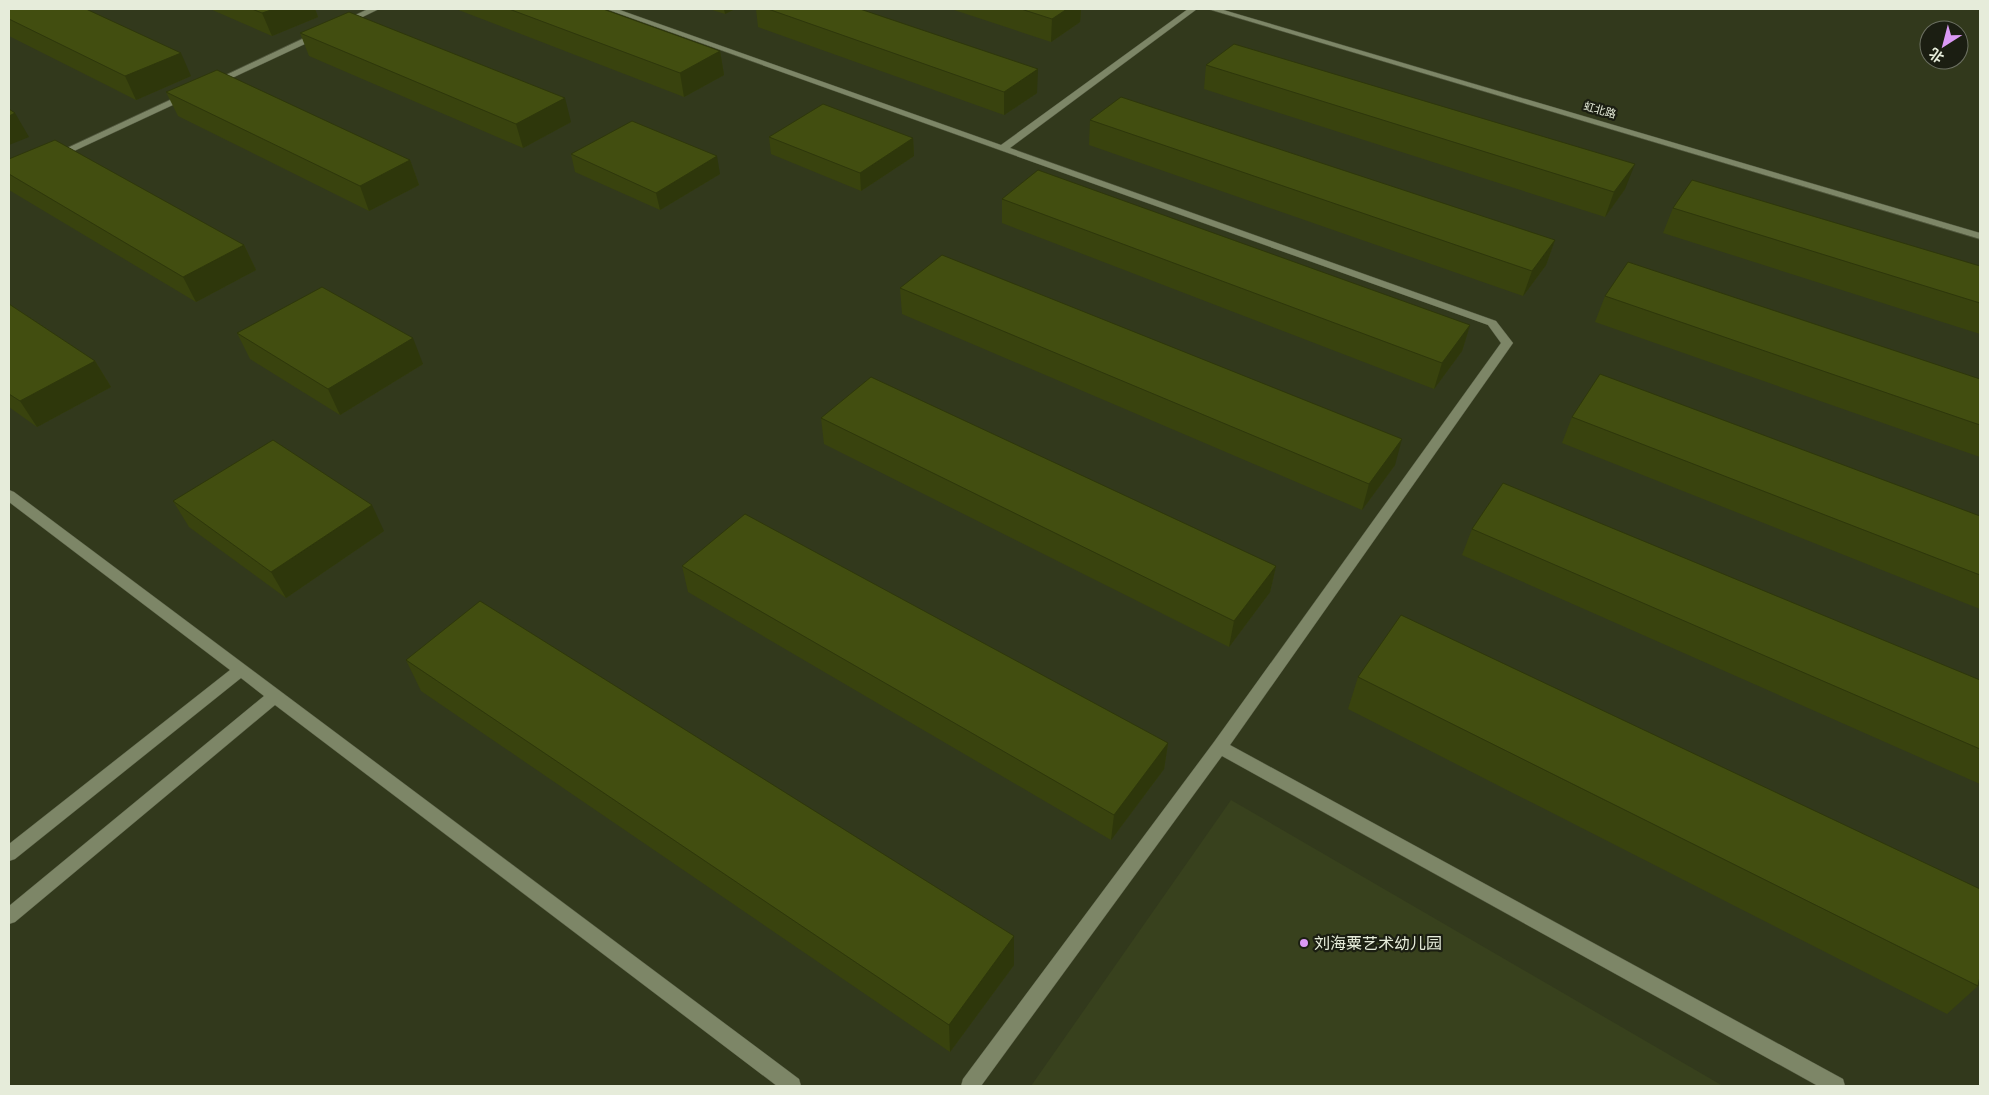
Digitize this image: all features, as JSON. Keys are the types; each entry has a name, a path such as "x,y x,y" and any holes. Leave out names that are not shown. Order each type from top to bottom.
{"street":[{"path":"44,161 375,9"},
{"path":"610,9 1492,324 1506,343 1220,747 970,1086"},
{"path":"1002,149 1193,9"},
{"name":"虹北路","path":"1212,9 1980,236"},
{"path":"9,495 792,1086"},
{"path":"9,854 241,670"},
{"path":"9,916 275,696"},
{"path":"1220,747 1836,1086"}],"shaded area":[{"name":"刘海粟艺术幼儿园","path":"1231,800 1723,1086 1031,1086"}],"building":[{"path":"9,9 86,9 181,53 125,76 9,19"},
{"path":"252,9 274,9 262,13"},
{"path":"509,9 603,9 720,51 680,73"},
{"path":"768,9 860,9 1038,69 1004,92"},
{"path":"1021,9 1067,9 1052,19"},
{"path":"349,12 565,98 516,124 300,33"},
{"path":"1234,44 1635,164 1614,192 1206,65"},
{"path":"217,70 410,160 360,186 166,92"},
{"path":"1121,97 1555,240 1532,271 1090,120"},
{"path":"823,104 913,138 860,173 769,137"},
{"path":"9,109 15,113 9,116"},
{"path":"632,121 717,156 656,193 571,154"},
{"path":"55,140 244,245 183,277 9,174 9,159"},
{"path":"1038,170 1470,325 1442,363 1002,199"},
{"path":"1692,180 1980,266 1980,303 1673,208"},
{"path":"942,255 1402,439 1369,484 900,288"},
{"path":"1628,262 1980,379 1980,425 1605,296"},
{"path":"322,287 413,338 328,389 237,333"},
{"path":"9,304 95,361 20,401 9,394"},
{"path":"1600,374 1980,516 1980,575 1572,417"},
{"path":"871,377 1276,566 1234,621 821,418"},
{"path":"273,440 372,505 271,572 173,501"},
{"path":"1503,483 1980,680 1980,749 1472,529"},
{"path":"745,514 1168,743 1114,815 682,566"},
{"path":"480,601 1014,936 949,1025 406,660"},
{"path":"1401,615 1980,889 1980,976 1978,986 1358,677"}],"place":[{"name":"刘海粟艺术幼儿园","path":"1304,943"}]}
